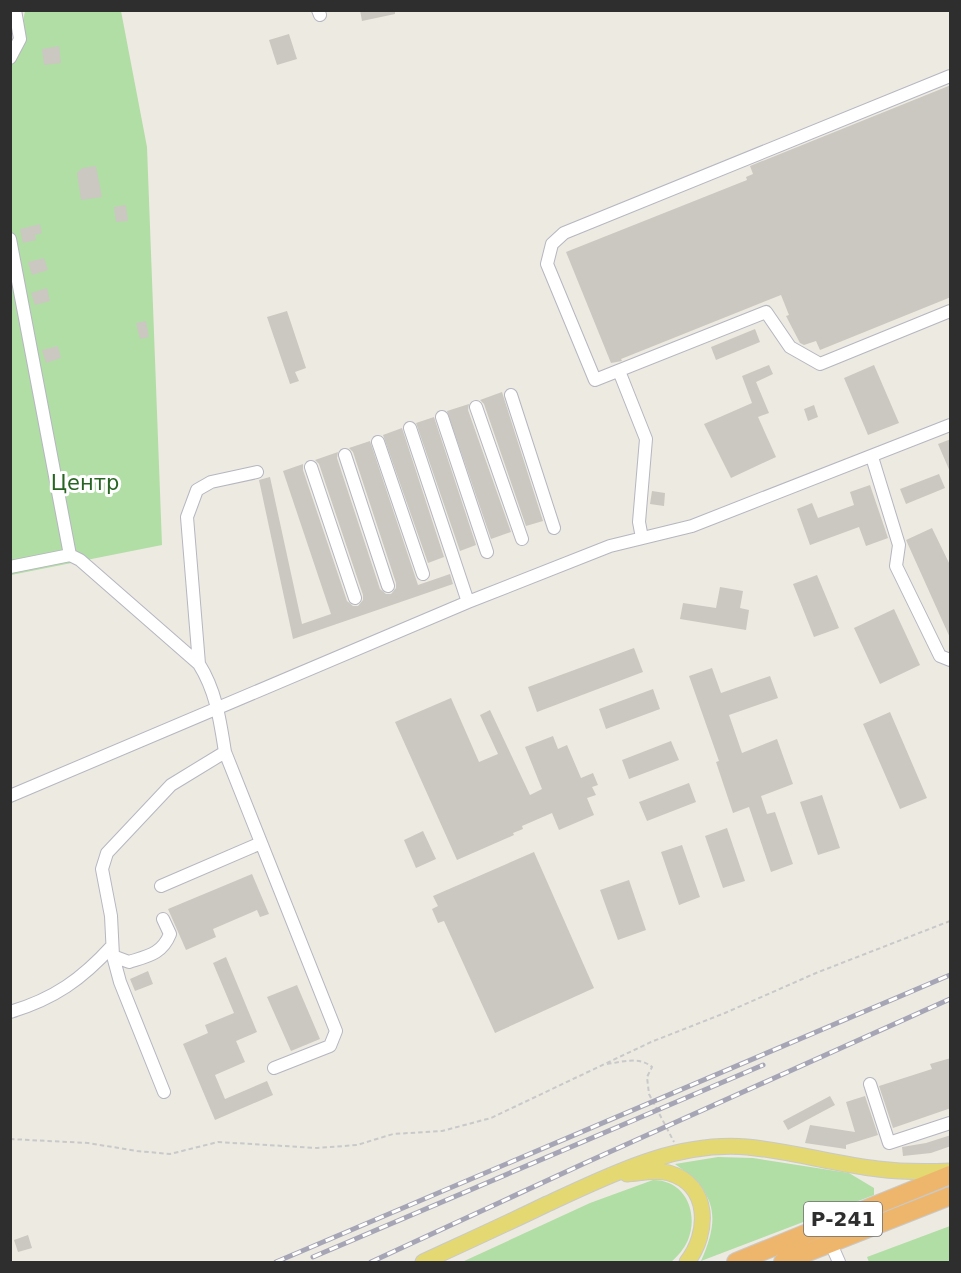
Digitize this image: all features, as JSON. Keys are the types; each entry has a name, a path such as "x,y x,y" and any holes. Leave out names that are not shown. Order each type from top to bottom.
{"highway":[{"name":"Р-241","path":"736,1263 951,1173"},
{"name":"Р-241","path":"783,1263 951,1196"}],"main road":[{"path":"423,1263 606,1177 652,1159 680,1152 747,1147 876,1169 951,1173"},
{"path":"606,1177 661,1171 675,1175 692,1188 702,1208 704,1225 698,1245 687,1263"}],"street":[{"path":"10,58 20,39 15,10"},
{"path":"951,76 564,232 552,244 547,264 595,380 766,312 790,347 820,364 951,311"},
{"path":"10,239 70,555"},
{"path":"619,371 646,439 639,522 642,538"},
{"path":"511,395 554,528"},
{"path":"476,407 522,539"},
{"path":"442,417 487,552"},
{"path":"10,796 468,602 610,546 692,526 951,425"},
{"path":"410,428 468,602"},
{"path":"378,442 423,574"},
{"path":"345,455 388,586"},
{"path":"872,457 899,545 896,566 940,656 951,660"},
{"path":"311,467 355,598"},
{"path":"199,664 187,518 197,490 211,482 257,472"},
{"path":"10,567 70,555 80,560 199,664 206,675 218,708 225,752 336,1031 330,1046 274,1068"},
{"path":"164,1092 120,982 113,951 111,916 102,869 107,853 171,785 225,752"},
{"path":"160,886 261,843"},
{"path":"113,951 129,963 149,956 165,946 170,934 163,919"},
{"path":"10,1012 32,1006 61,991 113,951"},
{"path":"870,1084 889,1143 951,1123"},
{"path":"831,1244 839,1263"}],"path":[{"path":"10,1139 88,1143 170,1154 218,1142 317,1148 357,1145 393,1134 442,1131 491,1118 651,1042 816,973 951,921"},
{"path":"604,1064 636,1060 652,1067 647,1077 649,1094 680,1152"}],"green space":[{"name":"Центр","path":"25,11 121,11 147,147 162,545 11,575 10,60 18,47"},
{"path":"718,1157 753,1158 849,1173 874,1188 874,1195 701,1261 711,1231 711,1206 699,1185 675,1164"},
{"path":"653,1180 674,1185 687,1200 690,1209 692,1219 688,1240 671,1262 462,1262 590,1203"},
{"path":"950,1226 950,1262 869,1262 867,1257"}],"building":[{"path":"360,10 395,10 395,14 362,21"},
{"path":"289,34 297,59 277,65 269,40"},
{"path":"59,46 61,63 44,65 42,49"},
{"path":"951,85 951,297 820,350 816,341 804,345 800,343 786,316 789,315 781,295 621,359 622,361 611,363 566,252 747,180 746,177 753,174 750,166"},
{"path":"96,166 102,197 81,200 77,173 82,168"},
{"path":"126,205 128,221 116,222 114,207"},
{"path":"40,224 42,233 35,235 36,240 23,243 20,229"},
{"path":"44,258 48,270 32,275 28,262"},
{"path":"47,288 50,301 35,305 31,293"},
{"path":"287,311 306,368 295,372 299,381 290,384 267,317"},
{"path":"146,321 149,337 140,339 136,323"},
{"path":"755,329 760,342 716,360 711,347"},
{"path":"58,346 61,358 46,363 42,350"},
{"path":"769,365 773,374 756,382 769,413 758,417 776,457 731,478 704,424 752,403 742,376"},
{"path":"874,365 899,423 868,435 844,378"},
{"path":"502,392 543,521 526,526 484,404 480,400"},
{"path":"469,404 468,410 511,532 491,539 447,411"},
{"path":"814,405 818,417 808,421 804,409"},
{"path":"434,417 476,545 460,551 416,423"},
{"path":"402,428 444,557 428,563 383,435"},
{"path":"951,439 951,474 938,444"},
{"path":"370,441 418,585 450,574 453,584 293,639 259,480 270,477 302,624 331,614 283,471 303,464 303,470 347,601 353,606 358,606 363,600 363,595 319,464 315,460 338,452 337,458 380,589 386,594 391,594 396,588 396,583 353,452 349,448"},
{"path":"939,474 945,488 906,504 900,489"},
{"path":"870,485 888,538 866,546 859,527 810,545 797,509 812,503 818,518 854,505 850,492"},
{"path":"652,491 665,493 664,506 650,504"},
{"path":"932,528 951,567 951,640 906,540"},
{"path":"817,575 839,628 814,637 793,584"},
{"path":"720,587 743,591 740,608 749,610 746,630 680,619 683,603 716,608"},
{"path":"894,609 920,665 880,684 854,628"},
{"path":"634,648 643,672 537,712 528,687"},
{"path":"712,668 721,693 770,676 778,698 729,715 742,753 777,739 793,784 761,796 767,814 775,812 793,864 771,872 749,807 733,813 716,762 719,761 689,676"},
{"path":"653,689 660,709 606,729 599,709"},
{"path":"451,698 479,762 498,754 480,715 490,710 530,795 542,789 525,747 553,736 558,749 567,745 581,778 593,773 598,785 592,787 596,795 587,798 594,815 559,830 552,813 522,826 523,829 513,833 514,835 457,860 395,722"},
{"path":"890,712 927,798 900,809 863,724"},
{"path":"671,741 679,760 629,779 622,760"},
{"path":"689,783 696,802 647,821 639,802"},
{"path":"822,795 840,848 818,855 800,802"},
{"path":"727,828 745,881 723,888 705,836"},
{"path":"423,831 436,859 416,868 404,840"},
{"path":"682,845 700,897 679,905 661,852"},
{"path":"534,852 594,988 495,1033 444,921 438,923 432,909 438,906 433,896"},
{"path":"252,874 269,914 260,917 257,910 213,929 216,937 186,950 168,909"},
{"path":"629,880 646,930 618,940 600,890"},
{"path":"226,957 257,1032 236,1041 245,1062 215,1075 225,1099 267,1081 273,1095 215,1120 183,1044 208,1033 205,1025 234,1013 213,963"},
{"path":"148,971 153,984 135,991 130,979"},
{"path":"297,985 320,1039 291,1051 267,997"},
{"path":"951,1058 951,1108 893,1128 879,1086 932,1069 930,1064"},
{"path":"830,1096 835,1105 788,1130 783,1121"},
{"path":"865,1096 878,1135 846,1145 846,1149 805,1143 810,1125 855,1132 846,1102"},
{"path":"951,1135 951,1146 931,1153 903,1156 902,1147 926,1143"},
{"path":"28,1235 32,1248 18,1252 14,1240"}],"railway":[{"path":"276,1262 950,975"},
{"path":"371,1262 950,999"},
{"path":"313,1257 763,1065"}]}
